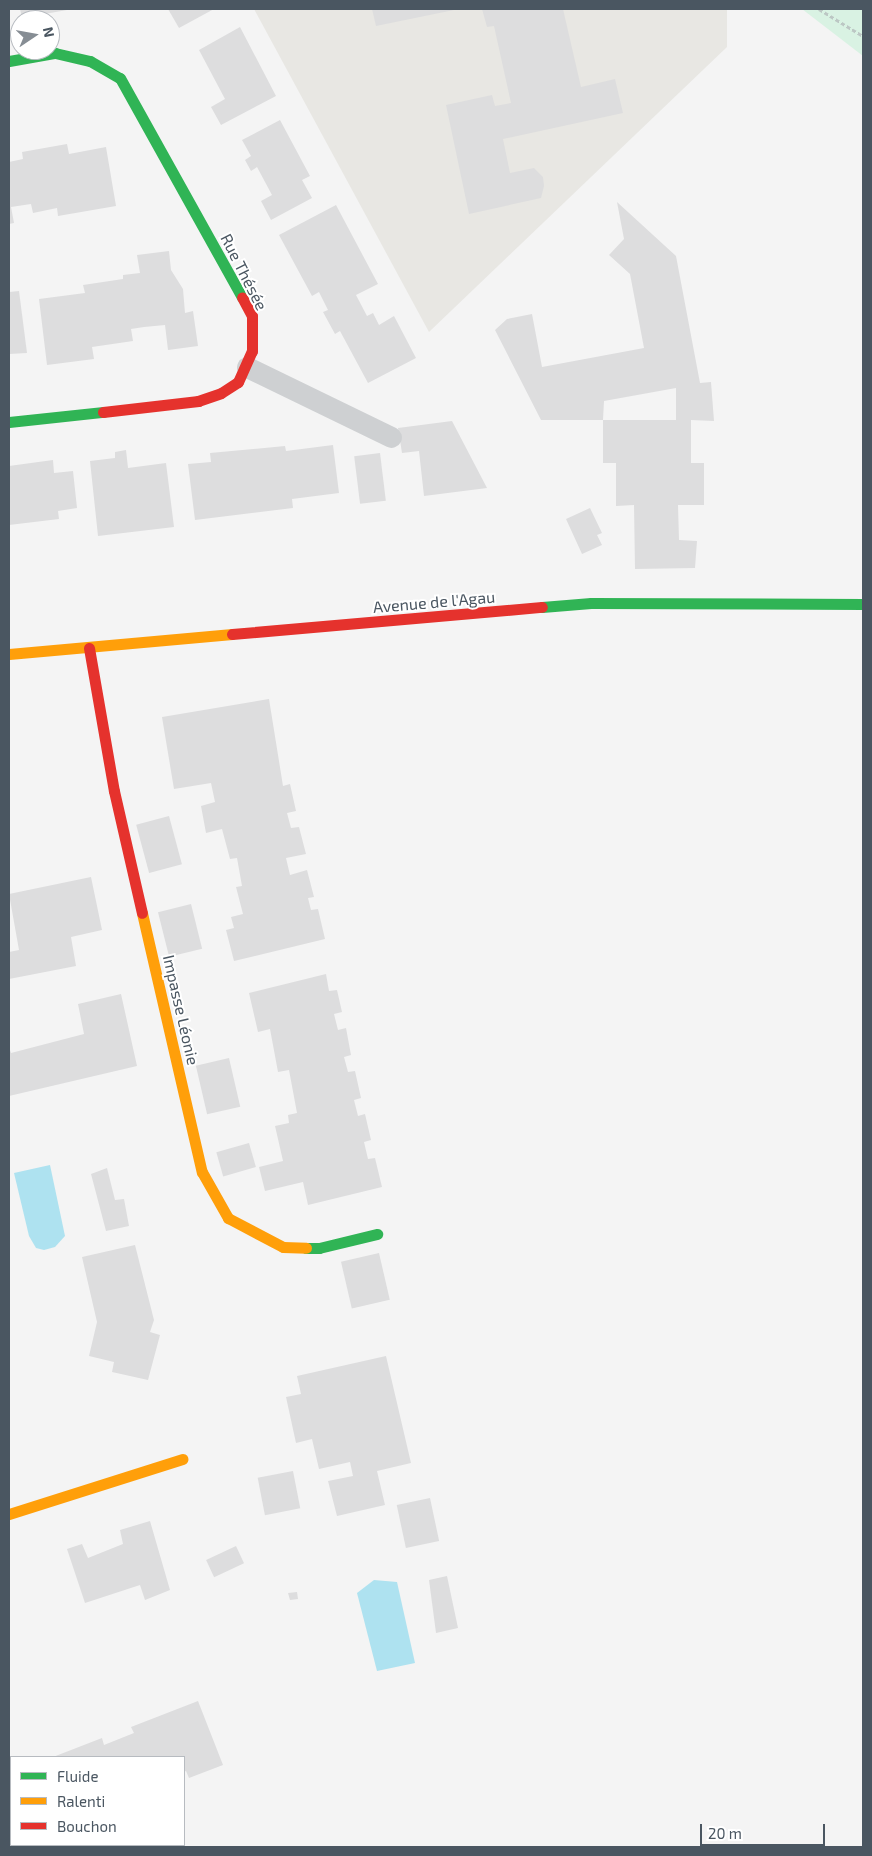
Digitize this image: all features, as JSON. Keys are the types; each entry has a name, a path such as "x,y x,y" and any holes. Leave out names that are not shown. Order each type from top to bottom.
{"street":[{"name":"Rue Thésée","path":"9,61 55,53 90,60 120,78 252,316 252,351 247,367 238,382 221,393 198,401 9,422"},
{"name":"Avenue de l'Agau","path":"9,654 590,603 863,604"},
{"name":"Impasse Léonie","path":"89,648 114,791 202,1172 228,1218 283,1247 319,1248 377,1234"},
{"path":"9,1514 182,1459"}],"lane":[{"path":"247,367 391,437"}],"path":[{"path":"819,9 863,36"}],"shaded area":[{"path":"254,9 727,9 727,47 429,332"}],"green space":[{"path":"802,9 863,9 863,56"}],"water":[{"path":"50,1165 65,1236 55,1247 44,1250 36,1248 29,1236 14,1173"},
{"path":"374,1580 397,1582 415,1663 377,1671 357,1593"}],"building":[{"path":"20,9 67,9 60,11"},
{"path":"168,9 214,9 179,28"},
{"path":"372,9 454,9 454,10 376,26"},
{"path":"482,9 563,9 581,87 615,79 623,113 503,139 510,173 534,168 543,177 544,186 541,198 469,214 446,105 492,95 495,106 511,103 494,26 487,27"},
{"path":"240,27 276,96 221,125 211,107 225,99 199,50"},
{"path":"280,120 310,176 302,180 312,198 271,220 261,201 272,195 257,167 251,171 245,160 251,156 242,140"},
{"path":"67,144 69,154 106,147 116,206 58,216 57,208 33,213 31,204 11,207 14,223 9,224 9,162 23,159 22,152"},
{"path":"617,202 676,256 700,383 711,382 714,421 691,420 691,463 704,463 704,505 678,505 679,540 697,541 695,568 635,569 634,505 616,506 616,463 603,463 603,420 541,420 495,330 507,319 532,314 542,367 644,348 630,274 609,255 624,239","holes":["676,388 676,420 603,420 604,401"]},
{"path":"336,205 378,284 356,295 367,316 373,313 379,325 394,316 416,358 368,383 340,331 335,334 323,312 328,310 319,292 312,296 279,235"},
{"path":"169,251 171,270 183,289 185,313 193,311 198,346 168,350 165,325 144,327 131,329 133,341 92,347 94,359 47,365 39,299 85,293 83,285 123,279 123,275 140,273 137,255"},
{"path":"19,291 27,353 9,354 9,292"},
{"path":"452,421 487,488 424,496 419,451 402,453 398,428"},
{"path":"333,445 339,493 292,499 293,508 195,520 188,464 211,462 210,453 285,446 286,451"},
{"path":"126,450 128,468 166,463 174,527 98,536 90,461 115,458 115,452"},
{"path":"380,453 386,501 360,504 354,456"},
{"path":"53,460 54,473 73,471 77,508 58,511 59,519 9,525 9,466"},
{"path":"590,508 602,533 597,535 602,545 582,554 566,519"},
{"path":"269,699 283,786 290,784 296,811 287,813 291,828 299,827 306,854 286,858 290,875 307,870 314,897 308,898 311,910 318,909 325,939 234,961 226,930 234,928 231,917 243,914 236,887 242,886 237,858 230,859 222,829 206,833 201,806 215,802 211,783 174,789 162,717"},
{"path":"169,816 182,864 149,873 136,825"},
{"path":"91,877 102,930 71,937 76,966 9,979 9,952 19,950 9,894"},
{"path":"191,904 202,949 169,957 158,912"},
{"path":"326,974 329,991 337,990 342,1012 334,1014 338,1030 346,1028 351,1055 344,1057 348,1072 355,1071 361,1098 354,1100 358,1116 365,1114 371,1140 364,1142 368,1159 375,1158 382,1187 308,1205 303,1182 265,1191 259,1167 283,1161 275,1126 289,1123 288,1115 297,1113 289,1070 278,1072 270,1029 258,1032 249,993"},
{"path":"121,994 137,1066 9,1096 9,1047 11,1053 84,1034 78,1004"},
{"path":"229,1058 240,1107 207,1114 196,1066"},
{"path":"249,1143 256,1167 223,1176 216,1152"},
{"path":"107,1168 115,1200 124,1199 129,1226 106,1231 91,1174"},
{"path":"135,1245 154,1320 150,1332 160,1335 148,1380 112,1372 114,1362 89,1356 97,1322 82,1257"},
{"path":"379,1253 390,1300 352,1309 341,1262"},
{"path":"386,1356 411,1463 377,1471 385,1505 337,1516 328,1481 353,1476 350,1462 319,1469 312,1439 296,1443 286,1397 301,1394 297,1376"},
{"path":"293,1471 300,1508 265,1515 258,1478"},
{"path":"430,1498 439,1541 406,1548 397,1505"},
{"path":"150,1521 170,1590 145,1600 140,1585 85,1603 67,1549 82,1544 88,1558 123,1544 120,1530"},
{"path":"236,1546 244,1563 214,1577 206,1560"},
{"path":"447,1576 458,1628 436,1633 429,1580"},
{"path":"297,1592 298,1599 290,1600 288,1593"},
{"path":"198,1701 223,1765 189,1778 185,1772 185,1756 56,1756 102,1738 104,1745 134,1733 131,1727"}],"traffic: fast":[{"path":"9,61 55,53 90,61 120,78 242,297"},
{"path":"9,422 103,412"},
{"path":"542,607 591,603 863,604"},
{"path":"306,1248 319,1248 377,1234"}],"traffic: slow":[{"path":"9,654 232,634"},
{"path":"142,913 202,1172 228,1218 283,1247 306,1248"},
{"path":"9,1514 182,1459"}],"traffic: jam":[{"path":"103,412 198,401 221,393 238,382 252,351 252,316 242,297"},
{"path":"232,634 542,607"},
{"path":"89,648 114,791 142,913"}]}
